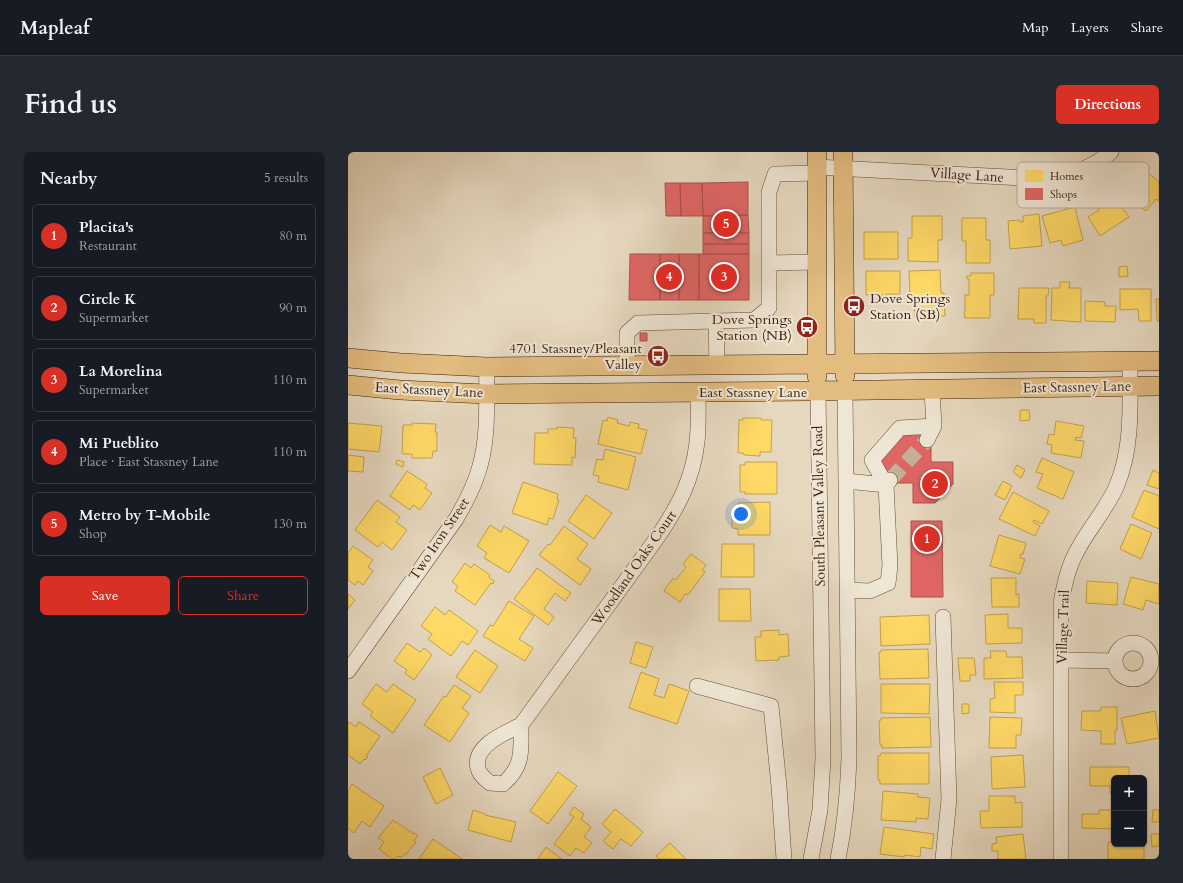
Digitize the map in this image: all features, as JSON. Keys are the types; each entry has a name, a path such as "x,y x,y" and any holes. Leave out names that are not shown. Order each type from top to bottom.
{"main road":[{"name":"South Pleasant Valley Road","path":"843,160 845,391"},
{"name":"South Pleasant Valley Road","path":"817,164 818,391"},
{"name":"East Stassney Lane","path":"348,358 401,363 487,367 1159,361"},
{"name":"East Stassney Lane","path":"348,385 400,390 486,394 932,390 1159,386"}],"street":[{"name":"Village Lane","path":"1098,162 1110,152"},
{"name":"Village Lane","path":"769,263 769,192 775,174 817,164 843,160 1017,176"},
{"path":"627,366 627,333 638,323 754,320 769,308 769,263 817,262"},
{"path":"716,321 717,365"},
{"name":"Village Trail","path":"1061,859 1061,603 1067,575 1077,550 1112,495 1122,471 1128,443 1130,361"},
{"name":"Two Iron Street","path":"348,671 456,519 467,500 475,481 483,451 485,435 487,367"},
{"path":"927,440 934,426 932,390"},
{"name":"South Pleasant Valley Road","path":"811,859 820,810 823,758 818,391"},
{"name":"South Pleasant Valley Road","path":"838,859 845,819 849,757 845,391"},
{"name":"Woodland Oaks Court","path":"521,724 657,538 675,511 693,464 697,441 698,392"},
{"path":"847,590 870,591 888,583 890,566 888,482 872,460 900,428 934,426"},
{"path":"846,481 888,482"},
{"path":"943,617 949,799 943,859"},
{"path":"1061,660 1115,661"},
{"path":"697,686 771,706 784,859"}],"building: Homes":[{"path":"1149,174 1159,182 1159,201 1156,199 1149,207"},
{"path":"1075,208 1083,240 1063,246 1061,240 1050,243 1042,216"},
{"path":"1098,208 1123,208 1129,217 1100,236 1088,217 1099,210"},
{"path":"1039,214 1042,246 1010,249 1008,221 1020,220 1020,222 1023,222 1023,216"},
{"path":"912,216 942,216 942,240 938,240 938,262 908,261 908,238 912,238"},
{"path":"962,218 986,218 986,240 990,240 990,263 966,263 966,241 962,241"},
{"path":"864,232 898,232 898,259 864,259"},
{"path":"1127,266 1128,276 1119,277 1119,267"},
{"path":"940,270 941,293 944,293 945,316 915,317 914,303 910,303 910,300 914,299 914,295 910,295 909,271"},
{"path":"866,271 900,271 900,294 886,294 886,297 883,297 883,295 866,295"},
{"path":"971,273 994,273 994,295 990,295 990,318 965,318 965,295 969,295 969,279 967,279 967,276 971,276"},
{"path":"1060,282 1070,282 1069,288 1081,288 1081,322 1051,320 1052,288 1060,288"},
{"path":"1019,288 1049,288 1048,296 1046,296 1046,323 1034,323 1034,319 1018,319"},
{"path":"1120,289 1151,289 1151,321 1139,321 1138,309 1120,310"},
{"path":"1156,299 1159,299 1159,321 1157,321"},
{"path":"1085,301 1105,302 1105,306 1116,306 1115,322 1085,321"},
{"path":"1020,410 1029,410 1030,420 1020,421"},
{"path":"608,417 618,420 617,423 629,426 630,422 639,424 638,428 647,430 641,454 598,444 603,420 607,421"},
{"path":"743,418 761,418 761,420 772,420 771,452 760,452 760,456 738,453 739,420 743,420"},
{"path":"1056,421 1084,426 1081,438 1076,437 1075,440 1084,441 1081,458 1051,453 1052,445 1047,444 1049,434 1054,435"},
{"path":"348,423 382,426 379,452 348,449"},
{"path":"412,423 436,424 435,432 437,432 437,451 433,451 432,458 412,458 412,454 402,454 403,425 412,425"},
{"path":"557,427 574,428 573,438 576,438 575,458 572,457 572,465 534,464 535,433 548,433 548,429 557,429"},
{"path":"605,449 636,457 628,490 598,482 599,476 593,475 597,459 603,460"},
{"path":"348,455 364,457 363,472 348,471"},
{"path":"1042,458 1074,472 1063,499 1037,488 1043,474 1036,472"},
{"path":"397,460 404,462 403,467 396,464"},
{"path":"745,462 777,462 777,494 745,494 745,492 740,492 740,465 745,465"},
{"path":"1017,465 1025,470 1021,478 1013,472"},
{"path":"1153,470 1159,473 1159,489 1147,485"},
{"path":"407,471 427,484 425,488 432,493 420,510 413,505 410,510 390,496"},
{"path":"1003,481 1012,486 1005,500 995,495"},
{"path":"523,482 558,494 557,499 559,500 553,519 549,518 547,525 512,513"},
{"path":"1144,490 1159,496 1159,529 1132,517"},
{"path":"1013,492 1049,511 1042,524 1034,520 1033,522 1040,526 1035,536 999,519"},
{"path":"586,495 612,513 594,539 568,521"},
{"path":"377,500 400,517 396,522 407,530 392,550 382,542 378,547 355,530"},
{"path":"770,502 770,535 738,535 738,529 732,528 732,512 738,511 738,503"},
{"path":"1131,524 1152,533 1141,559 1120,549"},
{"path":"490,525 501,532 504,526 529,541 509,573 484,558 487,553 477,546"},
{"path":"564,526 588,544 577,559 591,569 580,585 539,555 548,544 550,545"},
{"path":"999,535 1026,543 1023,554 1021,554 1020,558 1025,559 1020,574 990,566"},
{"path":"722,544 754,544 754,577 721,577"},
{"path":"353,546 373,560 368,567 373,571 363,585 358,581 355,585 348,580 348,553"},
{"path":"691,554 706,565 702,570 705,572 688,595 685,594 680,602 664,591 673,578 676,580 686,567 683,564"},
{"path":"465,563 471,568 474,564 490,575 489,577 494,581 475,605 455,591 458,586 452,582"},
{"path":"537,568 571,593 565,601 555,593 544,609 554,617 548,625 514,599"},
{"path":"1131,577 1159,584 1159,604 1146,600 1143,610 1123,604"},
{"path":"991,578 1016,578 1016,595 1019,594 1019,607 992,607"},
{"path":"1087,581 1118,583 1117,605 1086,603"},
{"path":"719,589 750,589 751,621 719,621"},
{"path":"348,594 355,600 348,609"},
{"path":"509,601 534,616 519,639 533,648 525,661 483,636 490,625 493,626"},
{"path":"435,607 445,615 449,610 478,631 468,645 462,641 451,656 428,639 432,634 421,626"},
{"path":"1008,614 1008,628 1022,628 1022,643 986,644 985,615"},
{"path":"929,615 930,644 881,646 880,617"},
{"path":"779,630 779,635 788,634 789,656 779,657 779,660 756,661 755,637 761,637 761,631"},
{"path":"636,642 653,647 646,668 630,663"},
{"path":"407,643 420,652 424,648 432,655 414,680 405,673 407,670 394,661"},
{"path":"928,649 929,678 880,679 879,652 881,652 881,650"},
{"path":"475,650 498,666 480,693 456,677"},
{"path":"990,651 1006,651 1007,657 1022,657 1023,678 984,679 984,658 991,658"},
{"path":"958,658 974,658 976,675 970,675 970,681 960,681"},
{"path":"641,672 659,679 654,695 664,698 669,684 689,691 677,724 629,708"},
{"path":"994,682 1023,682 1023,695 1015,695 1015,713 990,712 990,699 995,698"},
{"path":"376,684 387,692 393,684 416,700 393,733 370,716 373,712 362,704"},
{"path":"881,684 930,684 929,714 881,713"},
{"path":"454,685 471,696 462,708 469,713 450,742 424,725 444,696 446,697"},
{"path":"962,704 969,704 969,713 962,714"},
{"path":"1101,707 1117,707 1117,730 1115,730 1115,744 1101,744 1101,731 1081,730 1082,711 1101,711"},
{"path":"1155,711 1159,738 1127,744 1121,718"},
{"path":"930,717 931,747 882,748 882,745 880,745 879,721 881,718"},
{"path":"990,717 1022,718 1021,735 1016,735 1016,748 989,748"},
{"path":"349,722 356,727 359,722 380,736 366,756 368,757 360,764 348,755"},
{"path":"881,753 929,753 929,784 880,784 880,780 878,780 878,756 880,756"},
{"path":"1023,755 1025,787 992,789 991,757"},
{"path":"1090,767 1129,767 1129,775 1111,775 1111,793 1110,786 1090,786"},
{"path":"440,768 453,795 436,804 423,777"},
{"path":"558,772 577,786 548,824 530,811"},
{"path":"352,784 384,806 370,827 362,821 354,833 348,828 348,791"},
{"path":"883,791 918,794 918,797 930,798 928,819 916,818 916,822 881,820"},
{"path":"989,796 1015,796 1015,803 1022,802 1022,827 981,828 980,811 989,811"},
{"path":"574,807 584,814 581,819 591,827 584,837 592,843 584,853 576,848 570,856 554,844 574,817 569,814"},
{"path":"615,809 643,832 631,846 621,839 613,849 603,841 611,832 602,824"},
{"path":"473,810 485,815 516,822 511,842 468,830"},
{"path":"1099,810 1111,810 1111,829 1082,828 1082,814 1099,814"},
{"path":"1153,810 1159,810 1159,822 1152,822"},
{"path":"393,820 414,834 415,833 418,835 414,841 416,842 406,854 402,857 398,856 395,859 392,859 379,849 384,842 378,838"},
{"path":"884,827 934,834 932,849 921,847 920,857 880,854"},
{"path":"1023,834 1026,859 998,859 998,851 992,851 992,844 997,843 996,837"},
{"path":"1151,834 1159,834 1159,846 1152,847"},
{"path":"433,839 462,859 419,859"},
{"path":"1108,842 1111,842 1111,847 1144,847 1144,859 1108,859"},
{"path":"670,843 686,859 659,859 656,856"},
{"path":"546,847 547,848 562,859 538,859"}],"building: Shops":[{"path":"748,182 748,215 703,216 702,183"},
{"path":"665,183 680,183 681,216 666,216"},
{"path":"680,183 702,183 703,216 681,216"},
{"path":"748,215 749,233 703,233 703,216"},
{"path":"703,233 749,233 749,244 703,244"},
{"path":"703,244 749,244 749,254 703,254"},
{"path":"630,254 660,254 660,300 629,300"},
{"path":"660,254 679,254 679,300 660,300"},
{"path":"679,254 699,254 699,300 679,300"},
{"path":"699,254 749,254 749,300 699,300"},
{"path":"640,333 647,333 647,341 640,341"},
{"path":"908,430 921,433 931,444 931,462 953,462 953,484 935,503 913,503 913,483 894,483 883,473 880,460"},
{"path":"911,521 942,521 943,597 911,597"}],"tunnel":[{"path":"891,479 927,440"}],"place":[{"name":"Metro by T-Mobile","path":"726,224"},
{"name":"Mi Pueblito","path":"669,277"},
{"name":"La Morelina","path":"724,277"},
{"name":"Dove Springs Station (SB)","path":"854,306"},
{"name":"Dove Springs Station (NB)","path":"807,327"},
{"name":"4701 Stassney/Pleasant Valley","path":"658,356"},
{"name":"Circle K","path":"935,484"},
{"name":"Placita's","path":"927,539"}]}
